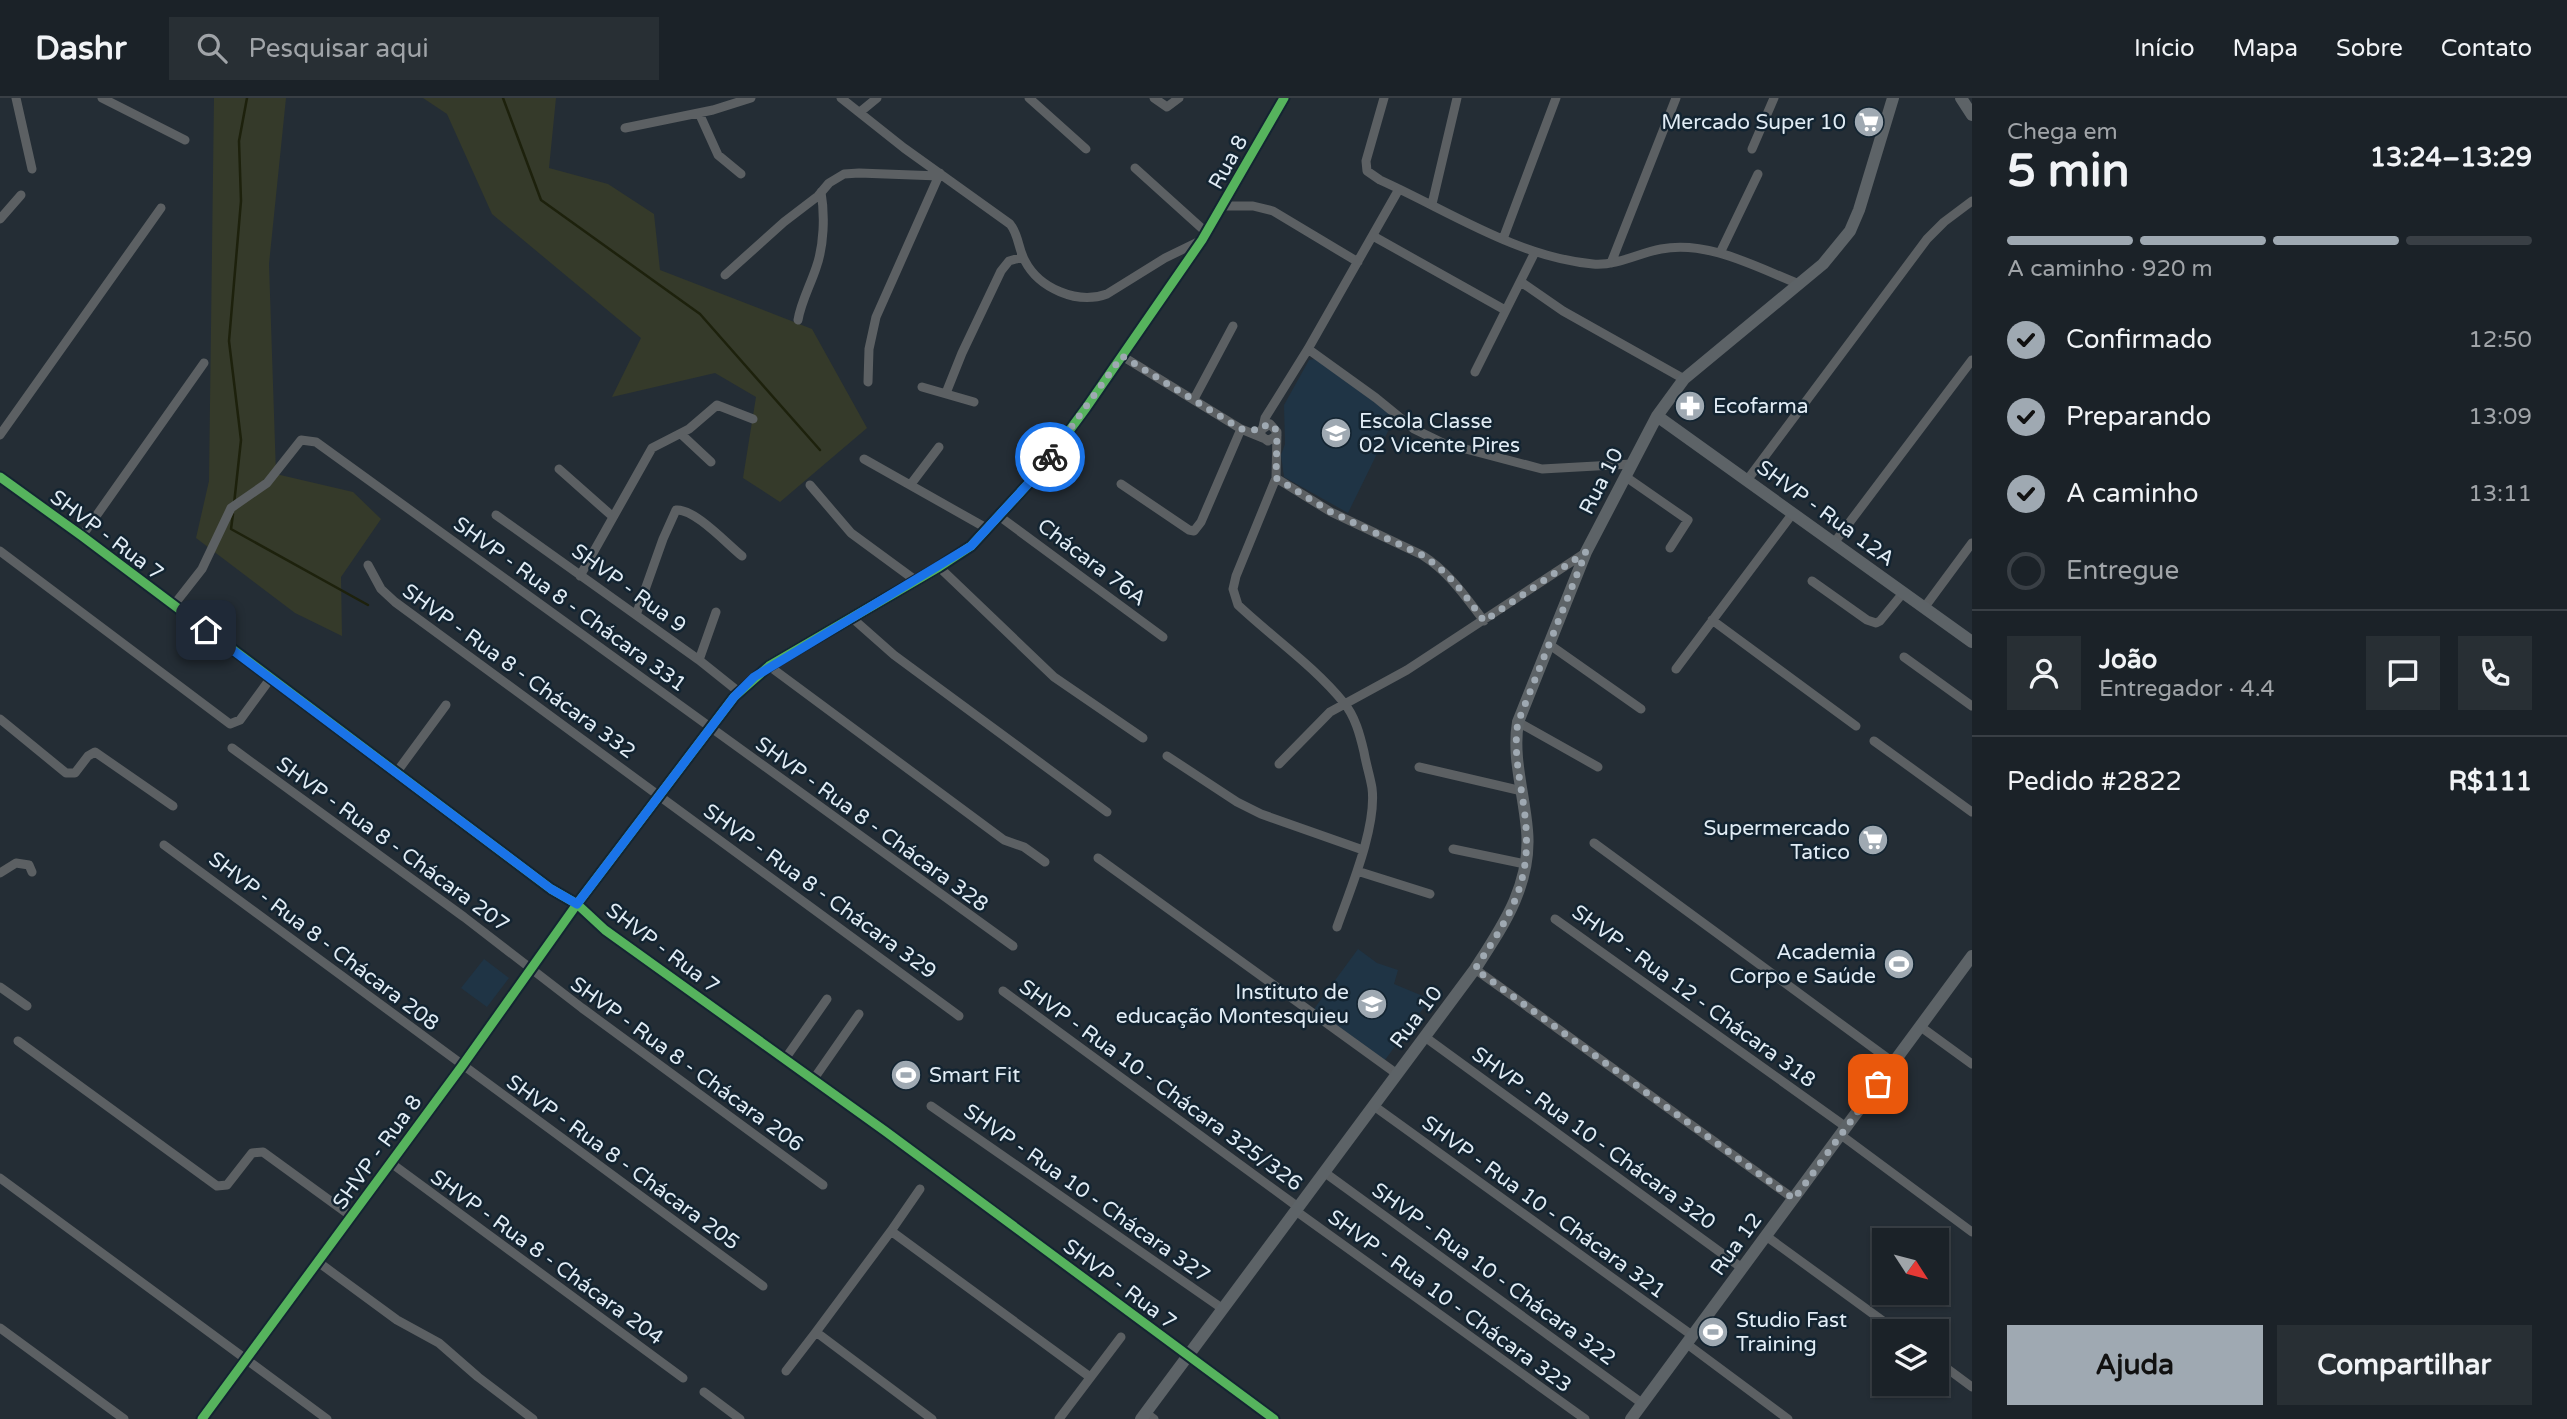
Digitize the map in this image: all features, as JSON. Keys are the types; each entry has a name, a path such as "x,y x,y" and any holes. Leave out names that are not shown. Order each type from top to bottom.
{"street":[{"path":"16,98 32,169"},
{"path":"102,98 185,140"},
{"path":"625,128 650,125 675,116 699,113 751,98"},
{"path":"841,98 1010,224 1016,232 1023,257 1032,273 1048,286 1075,295 1098,298 1205,236 1135,168"},
{"path":"860,112 877,98"},
{"path":"1029,98 1086,149"},
{"path":"1154,98 1167,107 1179,98"},
{"name":"Rua 8","path":"915,580 939,568 971,546 1038,473 1205,236 1284,98"},
{"path":"1384,98 1366,166 1374,177 1503,239 1535,251 1595,264 1612,263 1660,249 1679,247 1720,253 1799,284"},
{"path":"1432,204 1457,98"},
{"path":"1503,239 1556,98"},
{"path":"1612,263 1676,98"},
{"path":"1752,149 1774,98"},
{"name":"Rua 10","path":"1147,1417 1223,1309 1475,969 1516,902 1525,864 1527,833 1514,742 1518,722 1586,552 1657,416 1684,379 1823,264 1850,231 1859,210 1892,98"},
{"path":"1961,98 1972,116"},
{"path":"699,113 718,155 741,174"},
{"path":"725,275 829,183 844,174 940,174"},
{"path":"868,382 869,349 876,317 940,174"},
{"path":"1720,253 1758,174"},
{"path":"1275,455 1263,434 1265,418 1308,349 1399,188"},
{"path":"798,320 799,310 817,266 821,244 821,192"},
{"path":"0,219 21,195"},
{"path":"1748,479 1927,239 1972,201"},
{"path":"1223,206 1253,206 1273,211 1358,262"},
{"path":"0,435 161,208"},
{"path":"1373,236 1505,310"},
{"path":"1475,372 1535,251"},
{"path":"946,393 961,353 1001,271 1009,261 1023,257"},
{"path":"1521,282 1563,311 1684,379"},
{"path":"1194,399 1233,326"},
{"path":"1308,349 1414,429 1443,443 1542,468 1632,464"},
{"path":"1122,356 1244,430 1263,434 1272,440 1276,432"},
{"path":"1834,543 1972,360"},
{"path":"82,536 204,363"},
{"path":"922,387 974,402"},
{"path":"1276,401 1276,478 1236,576 1234,597 1238,605 1327,684 1353,715 1372,789 1373,803 1357,872 1337,927"},
{"path":"580,576 652,448 681,433 717,405 753,419"},
{"name":"SHVP - Rua 12A","path":"1657,416 1972,642"},
{"path":"1263,434 1270,424 1276,432"},
{"path":"1121,484 1189,530 1196,530 1244,430"},
{"path":"681,433 711,462"},
{"name":"SHVP - Rua 8 - Chácara 331","path":"173,606 202,569 231,508 267,483 301,440 313,440 469,550 710,729"},
{"path":"912,484 939,447"},
{"path":"864,459 988,529"},
{"path":"559,469 612,516"},
{"name":"SHVP - Rua 7","path":"0,477 551,889 577,904 605,930 1274,1419"},
{"path":"1626,477 1688,520 1670,548"},
{"path":"1276,478 1331,512 1436,564 1450,576 1484,621"},
{"path":"810,485 851,533 915,580"},
{"path":"636,615 676,510 681,509 696,517 742,556"},
{"path":"1676,668 1793,513"},
{"name":"SHVP - Rua 9","path":"496,514 699,660 739,692"},
{"name":"Chácara 76A","path":"999,516 1163,637"},
{"path":"1924,608 1972,542"},
{"path":"0,551 230,723 240,720 270,679"},
{"path":"1279,764 1330,712 1407,670 1586,552"},
{"name":"SHVP - Rua 8 - Chácara 332","path":"368,565 381,589 395,602 660,795"},
{"path":"939,568 1054,677 1143,738"},
{"name":"SHVP - Rua 8","path":"202,1419 462,1066 577,904 739,692 769,666 915,580"},
{"path":"1812,581 1867,620 1876,623 1903,593"},
{"path":"699,660 716,612"},
{"path":"851,617 894,656 1107,813"},
{"path":"1712,620 1856,726"},
{"path":"1550,645 1641,709"},
{"path":"1904,657 1972,706"},
{"path":"769,666 1004,840 1024,847 1045,862"},
{"path":"396,773 446,705"},
{"path":"0,719 66,773 75,773 88,756 95,752 173,806"},
{"path":"1518,722 1598,768"},
{"name":"SHVP - Rua 8 - Chácara 328","path":"710,729 1013,946"},
{"path":"1874,741 1972,812"},
{"name":"SHVP - Rua 8 - Chácara 207","path":"232,748 454,909 531,970"},
{"path":"1167,756 1237,802 1261,814 1363,850"},
{"path":"1419,767 1522,791"},
{"name":"SHVP - Rua 8 - Chácara 329","path":"660,795 959,1016"},
{"path":"1594,843 1895,1063"},
{"name":"SHVP - Rua 8 - Chácara 208","path":"164,845 462,1066"},
{"path":"1453,849 1525,864"},
{"path":"1097,858 1397,1074"},
{"path":"0,873 16,863 29,865 32,872"},
{"path":"1357,872 1430,894"},
{"name":"SHVP - Rua 12 - Chácara 318","path":"1555,919 1844,1131 1972,1233"},
{"name":"Rua 12","path":"1632,1419 1972,956"},
{"path":"1475,969 1794,1199"},
{"name":"SHVP - Rua 8 - Chácara 206","path":"531,970 823,1185"},
{"path":"0,987 27,1006"},
{"name":"SHVP - Rua 10 - Chácara 325/326","path":"1003,991 1297,1209"},
{"path":"785,1059 827,999"},
{"path":"813,1080 859,1014"},
{"path":"1920,1027 1972,1065"},
{"name":"SHVP - Rua 10 - Chácara 320","path":"1425,1037 1742,1268"},
{"path":"18,1041 217,1186 227,1185 252,1153 261,1151 351,1216"},
{"name":"SHVP - Rua 8 - Chácara 205","path":"462,1066 763,1286"},
{"name":"SHVP - Rua 10 - Chácara 327","path":"931,1106 1223,1309"},
{"name":"SHVP - Rua 10 - Chácara 321","path":"1374,1106 1690,1340 1788,1419"},
{"name":"SHVP - Rua 8 - Chácara 204","path":"391,1163 683,1378"},
{"name":"SHVP - Rua 10 - Chácara 322","path":"1324,1172 1643,1404"},
{"path":"0,1178 327,1419"},
{"path":"786,1371 920,1189"},
{"name":"SHVP - Rua 10 - Chácara 323","path":"1297,1209 1584,1419"},
{"path":"891,1231 1090,1377"},
{"path":"1766,1236 1880,1319"},
{"path":"318,1262 397,1320 439,1343 533,1419"},
{"path":"0,1328 124,1419"},
{"path":"816,1332 932,1419"},
{"path":"1059,1419 1121,1337"},
{"path":"1949,1370 1972,1387"},
{"path":"704,1392 740,1419"}],"shaded area":[{"name":"Escola Classe 02 Vicente Pires","path":"1315,359 1395,417 1348,513 1284,477 1281,455 1285,444 1284,405 1309,360"},
{"name":"Instituto de educação Montesquieu","path":"1358,949 1377,963 1398,970 1394,984 1430,999 1385,1060 1314,1009"},
{"path":"484,959 509,978 487,1007 461,988"}],"green space":[{"path":"214,98 286,98 269,264 276,474 353,492 381,519 341,577 342,636 295,613 196,538 209,481"},
{"path":"423,98 556,98 549,168 608,184 654,214 660,270 812,329 867,428 780,502 743,478 756,397 715,373 612,397 641,338 492,214 447,114"}],"waterway":[{"path":"234,504 241,440 229,341 241,201 239,141 247,98"},
{"path":"503,98 541,200 700,314 820,450"},
{"path":"233,514 231,529 368,605"}],"cycle path":[{"path":"202,1419 462,1066 577,904 734,697 769,666 971,546 1038,473 1202,240 1284,98"},
{"path":"0,477 551,889 577,904 605,930 885,1131 1274,1419"}],"way so far":[{"path":"1050,457 1122,356 1241,429 1261,430 1266,425 1273,425 1277,432 1276,478 1331,512 1436,564 1445,571 1484,621 1586,552 1518,722 1514,742 1527,833 1525,864 1519,892 1512,910 1475,969 1794,1199 1878,1084"}],"place":[{"name":"Mercado Super 10","path":"1869,122"},
{"name":"Ecofarma","path":"1690,406"},
{"name":"Escola Classe 02 Vicente Pires","path":"1336,433"},
{"name":"Supermercado Tatico","path":"1873,840"},
{"name":"Academia Corpo e Saúde","path":"1899,964"},
{"name":"Instituto de educação Montesquieu","path":"1372,1004"},
{"name":"Smart Fit","path":"906,1075"},
{"name":"Studio Fast Training","path":"1713,1332"}],"route":[{"path":"206,630 551,889 577,904 734,697 754,677 939,568 971,546 1050,457"}]}
